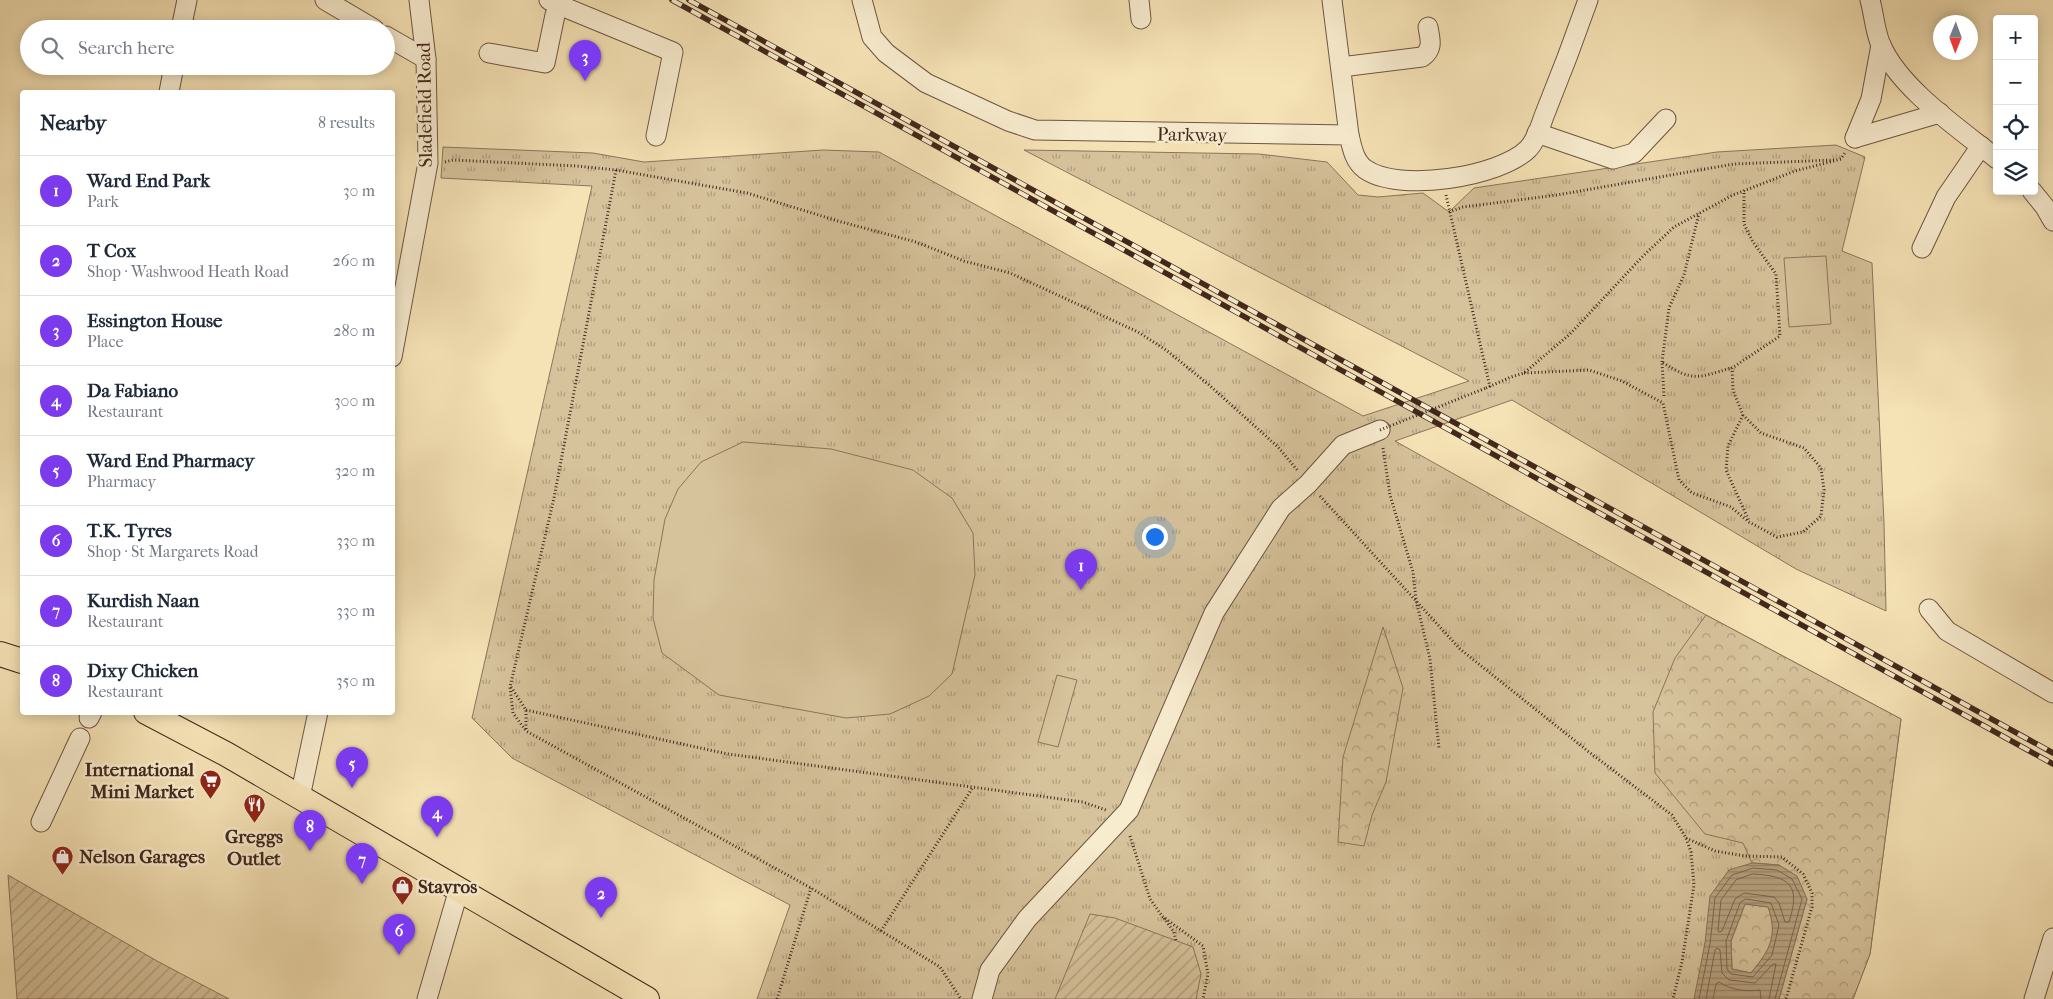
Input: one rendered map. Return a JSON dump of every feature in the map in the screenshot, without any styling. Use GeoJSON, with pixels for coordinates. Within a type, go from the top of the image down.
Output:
{"type":"FeatureCollection","features":[{"type":"Feature","properties":{"kind":"main road"},"geometry":{"type":"LineString","coordinates":[[0,654],[20,660]]}},
{"type":"Feature","properties":{"kind":"main road"},"geometry":{"type":"LineString","coordinates":[[152,715],[226,754],[300,797],[457,897],[645,998]]}},
{"type":"Feature","properties":{"kind":"street"},"geometry":{"type":"LineString","coordinates":[[184,20],[187,0]]}},
{"type":"Feature","properties":{"kind":"street"},"geometry":{"type":"LineString","coordinates":[[324,0],[358,20]]}},
{"type":"Feature","properties":{"kind":"street","name":"Sladefield Road"},"geometry":{"type":"LineString","coordinates":[[395,341],[428,163],[426,59],[419,0]]}},
{"type":"Feature","properties":{"kind":"street","name":"Parkway"},"geometry":{"type":"LineString","coordinates":[[862,0],[872,37],[886,53],[926,83],[999,117],[1035,130],[1349,135]]}},
{"type":"Feature","properties":{"kind":"street"},"geometry":{"type":"LineString","coordinates":[[1139,0],[1141,19]]}},
{"type":"Feature","properties":{"kind":"street"},"geometry":{"type":"LineString","coordinates":[[1332,0],[1349,135],[1355,157],[1365,169],[1382,177],[1444,180],[1480,173],[1510,162],[1529,148],[1537,133],[1588,0]]}},
{"type":"Feature","properties":{"kind":"street"},"geometry":{"type":"LineString","coordinates":[[1870,0],[1881,45],[1901,77],[1993,156]]}},
{"type":"Feature","properties":{"kind":"street"},"geometry":{"type":"LineString","coordinates":[[489,53],[545,63],[555,15],[554,3],[673,52],[656,136]]}},
{"type":"Feature","properties":{"kind":"street"},"geometry":{"type":"LineString","coordinates":[[1341,67],[1422,57],[1427,54],[1431,46],[1428,27]]}},
{"type":"Feature","properties":{"kind":"street"},"geometry":{"type":"LineString","coordinates":[[395,41],[426,59]]}},
{"type":"Feature","properties":{"kind":"street"},"geometry":{"type":"LineString","coordinates":[[1855,138],[1871,99],[1881,45]]}},
{"type":"Feature","properties":{"kind":"street"},"geometry":{"type":"LineString","coordinates":[[169,90],[172,75]]}},
{"type":"Feature","properties":{"kind":"street"},"geometry":{"type":"LineString","coordinates":[[1855,138],[1940,112]]}},
{"type":"Feature","properties":{"kind":"street"},"geometry":{"type":"LineString","coordinates":[[1537,133],[1614,159],[1634,153],[1666,119]]}},
{"type":"Feature","properties":{"kind":"street"},"geometry":{"type":"LineString","coordinates":[[1922,248],[1946,197],[1981,146]]}},
{"type":"Feature","properties":{"kind":"street"},"geometry":{"type":"LineString","coordinates":[[2035,195],[2045,206],[2053,221]]}},
{"type":"Feature","properties":{"kind":"street"},"geometry":{"type":"LineString","coordinates":[[982,999],[990,970],[1027,919],[1129,810],[1214,613],[1281,508],[1308,484],[1343,445],[1380,430]]}},
{"type":"Feature","properties":{"kind":"street"},"geometry":{"type":"LineString","coordinates":[[1929,609],[1947,630],[2053,694]]}},
{"type":"Feature","properties":{"kind":"street"},"geometry":{"type":"LineString","coordinates":[[300,797],[317,715]]}},
{"type":"Feature","properties":{"kind":"street"},"geometry":{"type":"LineString","coordinates":[[41,822],[80,738]]}},
{"type":"Feature","properties":{"kind":"street"},"geometry":{"type":"LineString","coordinates":[[427,999],[457,897]]}},
{"type":"Feature","properties":{"kind":"street"},"geometry":{"type":"LineString","coordinates":[[2034,999],[2053,938]]}},
{"type":"Feature","properties":{"kind":"path"},"geometry":{"type":"LineString","coordinates":[[1439,749],[1430,659],[1416,600],[1412,572],[1390,495],[1380,430],[1524,373],[1570,334],[1643,256],[1674,227],[1744,190],[1796,171],[1840,159],[1855,138]]}},
{"type":"Feature","properties":{"kind":"path"},"geometry":{"type":"LineString","coordinates":[[1488,388],[1449,212],[1463,207],[1556,195],[1734,164],[1840,159]]}},
{"type":"Feature","properties":{"kind":"path"},"geometry":{"type":"LineString","coordinates":[[428,163],[453,160],[577,166],[616,170],[747,192],[838,221],[916,242],[964,260],[1010,274],[1138,332],[1166,350],[1208,384],[1278,447],[1308,484],[1460,649],[1589,752],[1672,815],[1686,838],[1691,852],[1694,885],[1682,962],[1673,999]]}},
{"type":"Feature","properties":{"kind":"path"},"geometry":{"type":"LineString","coordinates":[[616,170],[554,498],[510,687],[513,713],[526,731],[811,888],[940,967],[961,999]]}},
{"type":"Feature","properties":{"kind":"path"},"geometry":{"type":"LineString","coordinates":[[1662,362],[1682,375],[1700,377],[1732,368],[1780,336],[1776,274],[1753,242],[1744,224],[1744,190]]}},
{"type":"Feature","properties":{"kind":"path"},"geometry":{"type":"LineString","coordinates":[[1664,396],[1662,362],[1669,308],[1684,275],[1699,214]]}},
{"type":"Feature","properties":{"kind":"path"},"geometry":{"type":"LineString","coordinates":[[1524,373],[1589,370],[1622,381],[1663,403],[1679,480],[1692,493],[1731,507],[1749,522],[1778,536],[1803,532],[1820,516],[1824,490],[1821,468],[1804,448],[1761,433],[1743,415],[1733,390],[1732,368]]}},
{"type":"Feature","properties":{"kind":"path"},"geometry":{"type":"LineString","coordinates":[[1743,415],[1728,446],[1726,470],[1749,522]]}},
{"type":"Feature","properties":{"kind":"path"},"geometry":{"type":"LineString","coordinates":[[510,687],[526,710],[526,731]]}},
{"type":"Feature","properties":{"kind":"path"},"geometry":{"type":"LineString","coordinates":[[526,710],[728,754],[1083,802],[1123,816],[1150,899],[1174,932],[1176,941]]}},
{"type":"Feature","properties":{"kind":"path"},"geometry":{"type":"LineString","coordinates":[[882,931],[973,787]]}},
{"type":"Feature","properties":{"kind":"path"},"geometry":{"type":"LineString","coordinates":[[1686,838],[1715,851],[1744,856],[1782,857],[1803,874],[1812,893],[1812,907],[1786,999]]}},
{"type":"Feature","properties":{"kind":"path"},"geometry":{"type":"LineString","coordinates":[[777,999],[811,888]]}},
{"type":"Feature","properties":{"kind":"path"},"geometry":{"type":"LineString","coordinates":[[1162,916],[1203,946],[1208,974],[1203,999]]}},
{"type":"Feature","properties":{"kind":"green space"},"geometry":{"type":"Polygon","coordinates":[[[1836,145],[1865,157],[1842,251],[1872,263],[1884,523],[1886,611],[1796,569],[1512,400],[1395,441],[1706,615],[1901,719],[1870,954],[1853,999],[757,999],[790,905],[512,758],[472,718],[592,186],[441,178],[443,147],[593,153],[644,162],[823,150],[879,152],[1363,416],[1469,381],[1024,150],[1259,154],[1327,162],[1358,195],[1378,197],[1423,193],[1449,212],[1474,188],[1717,152],[1836,145]]]}},
{"type":"Feature","properties":{"kind":"green space"},"geometry":{"type":"Polygon","coordinates":[[[1826,256],[1831,324],[1789,327],[1784,258],[1826,256]]]}},
{"type":"Feature","properties":{"kind":"green space"},"geometry":{"type":"Polygon","coordinates":[[[743,442],[831,449],[913,470],[952,498],[973,533],[975,575],[952,674],[929,696],[890,714],[846,718],[719,695],[662,653],[653,618],[654,580],[665,519],[678,489],[701,462],[743,442]]]}},
{"type":"Feature","properties":{"kind":"green space"},"geometry":{"type":"Polygon","coordinates":[[[1706,615],[1901,719],[1870,954],[1853,999],[1779,999],[1807,899],[1779,865],[1752,863],[1743,843],[1705,834],[1655,773],[1653,712],[1675,658],[1706,615]]]}},
{"type":"Feature","properties":{"kind":"green space"},"geometry":{"type":"Polygon","coordinates":[[[1383,627],[1403,688],[1386,782],[1372,815],[1364,846],[1338,842],[1343,757],[1383,627]]]}},
{"type":"Feature","properties":{"kind":"green space"},"geometry":{"type":"Polygon","coordinates":[[[1057,675],[1077,680],[1058,747],[1038,742],[1057,675]]]}},
{"type":"Feature","properties":{"kind":"green space"},"geometry":{"type":"Polygon","coordinates":[[[8,875],[157,961],[229,999],[17,999],[8,875]]]}},
{"type":"Feature","properties":{"kind":"green space"},"geometry":{"type":"Polygon","coordinates":[[[1745,904],[1769,907],[1773,927],[1773,935],[1768,949],[1751,973],[1732,969],[1731,941],[1745,904]]]}},
{"type":"Feature","properties":{"kind":"green space"},"geometry":{"type":"Polygon","coordinates":[[[1090,914],[1115,918],[1193,947],[1201,974],[1196,999],[1055,999],[1090,914]]]}},
{"type":"Feature","properties":{"kind":"water"},"geometry":{"type":"Polygon","coordinates":[[[1752,863],[1779,865],[1797,876],[1807,899],[1779,999],[1694,999],[1705,943],[1710,896],[1729,870],[1752,863]],[[1745,904],[1731,941],[1732,969],[1751,973],[1763,957],[1772,935],[1771,917],[1768,907],[1745,904]]]}},
{"type":"Feature","properties":{"kind":"railway"},"geometry":{"type":"LineString","coordinates":[[672,0],[2053,764]]}},
{"type":"Feature","properties":{"kind":"railway"},"geometry":{"type":"LineString","coordinates":[[689,0],[2053,753]]}},
{"type":"Feature","properties":{"kind":"place","name":"Essington House"},"geometry":{"type":"Point","coordinates":[585,81]}},
{"type":"Feature","properties":{"kind":"place","name":"Ward End Park"},"geometry":{"type":"Point","coordinates":[1081,590]}},
{"type":"Feature","properties":{"kind":"place","name":"Ward End Pharmacy"},"geometry":{"type":"Point","coordinates":[352,788]}},
{"type":"Feature","properties":{"kind":"place","name":"International Mini Market"},"geometry":{"type":"Point","coordinates":[210,799]}},
{"type":"Feature","properties":{"kind":"place","name":"Greggs Outlet"},"geometry":{"type":"Point","coordinates":[254,824]}},
{"type":"Feature","properties":{"kind":"place","name":"Da Fabiano"},"geometry":{"type":"Point","coordinates":[437,837]}},
{"type":"Feature","properties":{"kind":"place","name":"Dixy Chicken"},"geometry":{"type":"Point","coordinates":[310,851]}},
{"type":"Feature","properties":{"kind":"place","name":"Nelson Garages"},"geometry":{"type":"Point","coordinates":[63,875]}},
{"type":"Feature","properties":{"kind":"place","name":"Kurdish Naan"},"geometry":{"type":"Point","coordinates":[362,884]}},
{"type":"Feature","properties":{"kind":"place","name":"Stavros"},"geometry":{"type":"Point","coordinates":[402,905]}},
{"type":"Feature","properties":{"kind":"place","name":"T Cox"},"geometry":{"type":"Point","coordinates":[601,918]}},
{"type":"Feature","properties":{"kind":"place","name":"T.K. Tyres"},"geometry":{"type":"Point","coordinates":[399,955]}}]}
